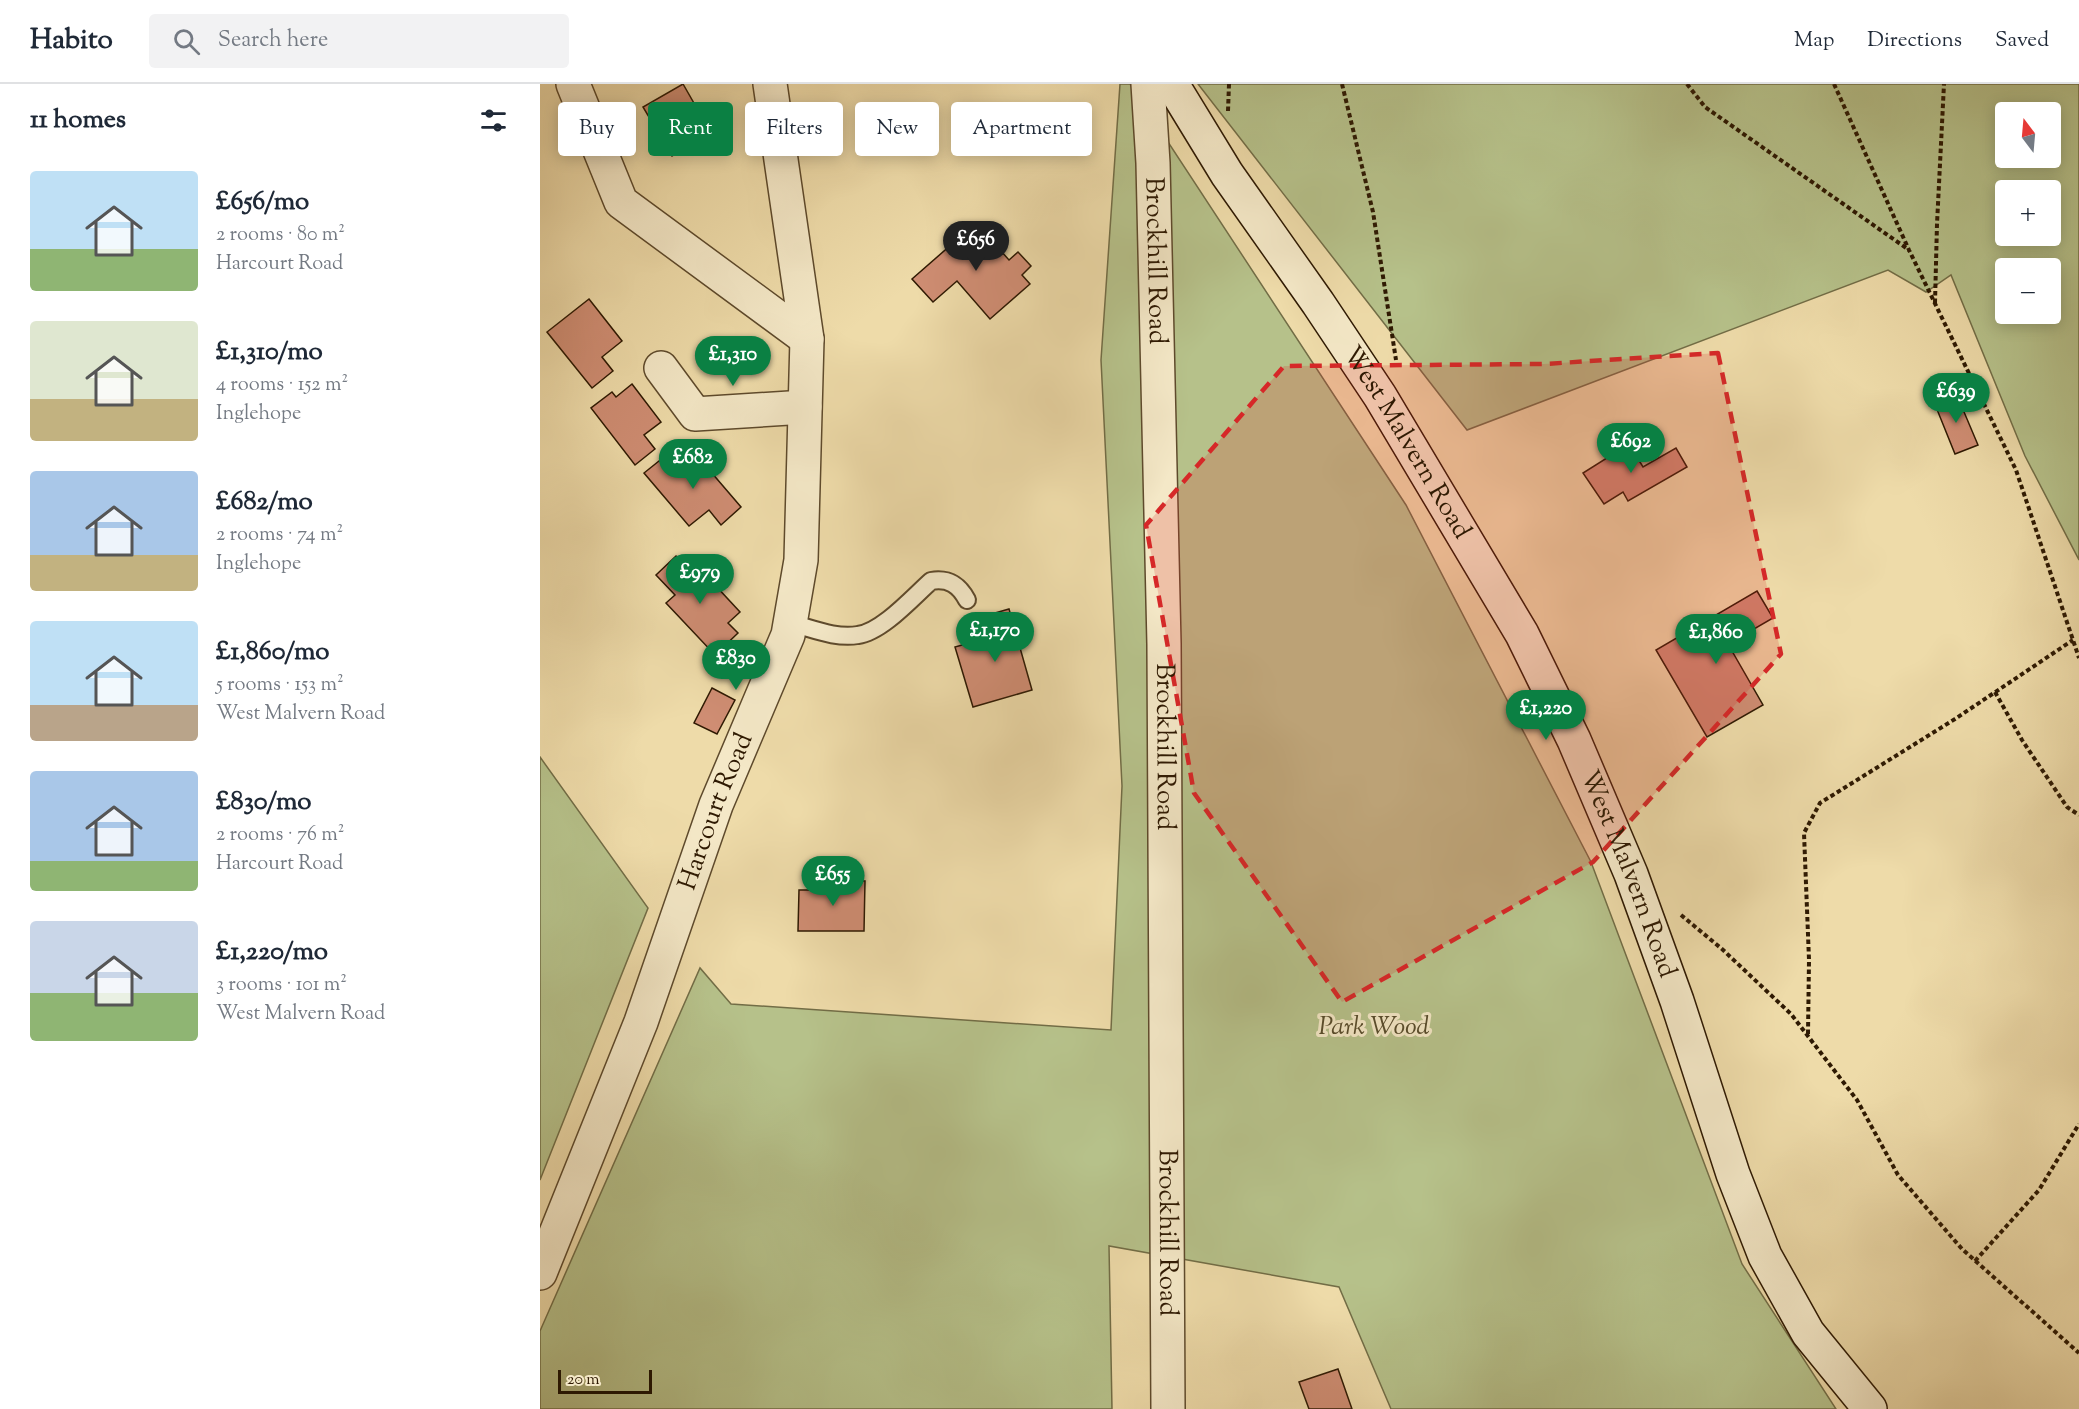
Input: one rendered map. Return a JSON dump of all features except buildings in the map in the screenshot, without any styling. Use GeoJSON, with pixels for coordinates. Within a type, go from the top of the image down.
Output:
{"type":"FeatureCollection","features":[{"type":"Feature","properties":{"kind":"street"},"geometry":{"type":"LineString","coordinates":[[573,84],[621,202],[807,339]]}},
{"type":"Feature","properties":{"kind":"street","name":"Harcourt Road"},"geometry":{"type":"LineString","coordinates":[[540,1273],[641,1022],[716,805],[788,635],[801,560],[807,339],[770,84]]}},
{"type":"Feature","properties":{"kind":"street","name":"Brockhill Road"},"geometry":{"type":"LineString","coordinates":[[1148,84],[1153,163],[1164,644],[1168,1409]]}},
{"type":"Feature","properties":{"kind":"street","name":"West Malvern Road"},"geometry":{"type":"LineString","coordinates":[[1172,84],[1227,174],[1380,396],[1522,634],[1574,740],[1631,874],[1677,1001],[1733,1174],[1764,1256],[1808,1333],[1870,1409]]}},
{"type":"Feature","properties":{"kind":"street"},"geometry":{"type":"LineString","coordinates":[[661,368],[695,414],[805,407]]}},
{"type":"Feature","properties":{"kind":"lane"},"geometry":{"type":"LineString","coordinates":[[790,623],[835,635],[859,636],[882,624],[931,580],[954,582],[967,600]]}},
{"type":"Feature","properties":{"kind":"path"},"geometry":{"type":"LineString","coordinates":[[1342,84],[1373,212],[1397,363]]}},
{"type":"Feature","properties":{"kind":"path"},"geometry":{"type":"LineString","coordinates":[[1687,84],[1705,107],[1909,250]]}},
{"type":"Feature","properties":{"kind":"path"},"geometry":{"type":"LineString","coordinates":[[1834,84],[1909,250],[2016,470],[2079,658]]}},
{"type":"Feature","properties":{"kind":"path"},"geometry":{"type":"LineString","coordinates":[[1935,304],[1944,84]]}},
{"type":"Feature","properties":{"kind":"path"},"geometry":{"type":"LineString","coordinates":[[1808,1036],[1809,960],[1804,833],[1820,803],[2073,640]]}},
{"type":"Feature","properties":{"kind":"path"},"geometry":{"type":"LineString","coordinates":[[1995,692],[2028,750],[2067,807],[2079,815]]}},
{"type":"Feature","properties":{"kind":"path"},"geometry":{"type":"LineString","coordinates":[[1677,912],[1722,949],[1791,1014],[1857,1100],[1898,1175],[1962,1249],[2079,1353]]}},
{"type":"Feature","properties":{"kind":"path"},"geometry":{"type":"LineString","coordinates":[[1975,1261],[2039,1190],[2079,1124]]}},
{"type":"Feature","properties":{"kind":"highlighted area"},"geometry":{"type":"Polygon","coordinates":[[[1718,353],[1781,654],[1593,862],[1342,1002],[1194,793],[1146,525],[1284,366],[1544,364],[1718,353]]]}},
{"type":"Feature","properties":{"kind":"green space","name":"Park Wood"},"geometry":{"type":"Polygon","coordinates":[[[1120,84],[1130,84],[1406,505],[1591,862],[1742,1264],[1836,1409],[1391,1409],[1339,1287],[1109,1246],[1112,1409],[540,1409],[540,1331],[700,968],[731,1004],[1111,1030],[1122,786],[1101,360],[1120,84]]]}},
{"type":"Feature","properties":{"kind":"green space"},"geometry":{"type":"Polygon","coordinates":[[[1198,84],[2079,84],[2079,560],[2025,456],[1951,275],[1926,292],[1888,270],[1467,430],[1198,84]]]}},
{"type":"Feature","properties":{"kind":"green space"},"geometry":{"type":"Polygon","coordinates":[[[540,757],[648,908],[540,1180],[540,757]]]}}]}
